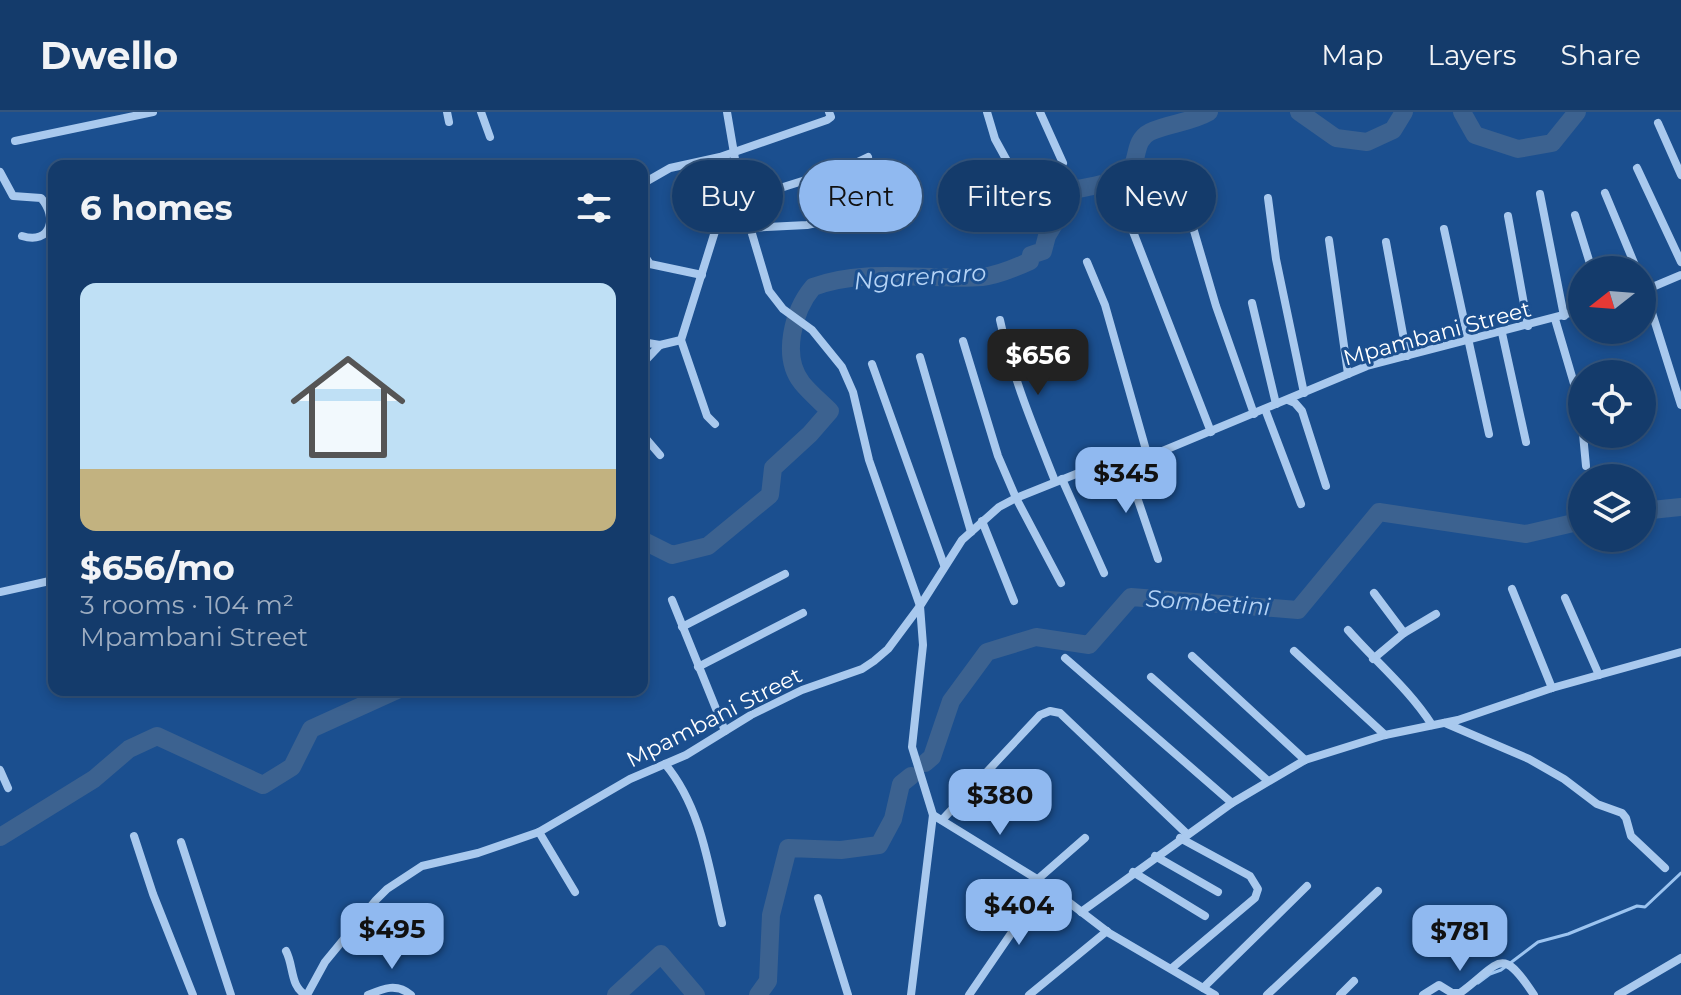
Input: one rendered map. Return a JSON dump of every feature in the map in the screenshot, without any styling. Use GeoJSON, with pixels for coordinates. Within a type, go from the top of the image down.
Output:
{"type":"FeatureCollection","features":[{"type":"Feature","properties":{"kind":"street"},"geometry":{"type":"LineString","coordinates":[[15,141],[153,112]]}},
{"type":"Feature","properties":{"kind":"street"},"geometry":{"type":"LineString","coordinates":[[481,112],[490,137]]}},
{"type":"Feature","properties":{"kind":"street"},"geometry":{"type":"LineString","coordinates":[[727,112],[734,160]]}},
{"type":"Feature","properties":{"kind":"street"},"geometry":{"type":"LineString","coordinates":[[648,181],[670,168],[733,152],[829,120],[829,112]]}},
{"type":"Feature","properties":{"kind":"street"},"geometry":{"type":"LineString","coordinates":[[987,112],[995,139],[1007,160]]}},
{"type":"Feature","properties":{"kind":"street"},"geometry":{"type":"LineString","coordinates":[[1040,112],[1062,160]]}},
{"type":"Feature","properties":{"kind":"street"},"geometry":{"type":"LineString","coordinates":[[1658,123],[1681,175]]}},
{"type":"Feature","properties":{"kind":"street"},"geometry":{"type":"LineString","coordinates":[[783,187],[847,167],[868,157]]}},
{"type":"Feature","properties":{"kind":"street"},"geometry":{"type":"LineString","coordinates":[[1637,168],[1681,262]]}},
{"type":"Feature","properties":{"kind":"street"},"geometry":{"type":"LineString","coordinates":[[0,172],[13,196],[41,198],[48,209]]}},
{"type":"Feature","properties":{"kind":"street"},"geometry":{"type":"LineString","coordinates":[[1605,193],[1631,256]]}},
{"type":"Feature","properties":{"kind":"street"},"geometry":{"type":"LineString","coordinates":[[1540,194],[1569,360]]}},
{"type":"Feature","properties":{"kind":"street"},"geometry":{"type":"LineString","coordinates":[[1268,198],[1276,259],[1304,393]]}},
{"type":"Feature","properties":{"kind":"street"},"geometry":{"type":"LineString","coordinates":[[1575,215],[1588,256]]}},
{"type":"Feature","properties":{"kind":"street"},"geometry":{"type":"LineString","coordinates":[[1508,216],[1528,326]]}},
{"type":"Feature","properties":{"kind":"street"},"geometry":{"type":"LineString","coordinates":[[1444,229],[1489,434]]}},
{"type":"Feature","properties":{"kind":"street"},"geometry":{"type":"LineString","coordinates":[[22,236],[31,239],[44,235],[48,230]]}},
{"type":"Feature","properties":{"kind":"street"},"geometry":{"type":"LineString","coordinates":[[715,232],[681,340],[707,416],[715,424]]}},
{"type":"Feature","properties":{"kind":"street"},"geometry":{"type":"LineString","coordinates":[[749,232],[769,291],[783,309],[812,330],[842,367],[853,392],[869,460],[920,606],[923,645],[912,747],[937,817],[911,995]]}},
{"type":"Feature","properties":{"kind":"street"},"geometry":{"type":"LineString","coordinates":[[1133,232],[1211,432]]}},
{"type":"Feature","properties":{"kind":"street"},"geometry":{"type":"LineString","coordinates":[[1194,232],[1216,306],[1254,414]]}},
{"type":"Feature","properties":{"kind":"street"},"geometry":{"type":"LineString","coordinates":[[1329,240],[1348,374]]}},
{"type":"Feature","properties":{"kind":"street"},"geometry":{"type":"LineString","coordinates":[[1386,242],[1407,356]]}},
{"type":"Feature","properties":{"kind":"street"},"geometry":{"type":"LineString","coordinates":[[648,261],[650,264],[702,275]]}},
{"type":"Feature","properties":{"kind":"street"},"geometry":{"type":"LineString","coordinates":[[1087,262],[1105,305],[1148,457]]}},
{"type":"Feature","properties":{"kind":"street"},"geometry":{"type":"LineString","coordinates":[[1656,283],[1681,275]]}},
{"type":"Feature","properties":{"kind":"street"},"geometry":{"type":"LineString","coordinates":[[1252,303],[1276,404]]}},
{"type":"Feature","properties":{"kind":"street","name":"Mpambani Street"},"geometry":{"type":"LineString","coordinates":[[307,995],[325,962],[376,900],[422,866],[478,853],[539,832],[630,779],[686,755],[802,690],[862,669],[874,661],[888,649],[920,606],[944,565],[971,532],[1016,498],[1058,480],[1148,457],[1367,366],[1568,314]]}},
{"type":"Feature","properties":{"kind":"street"},"geometry":{"type":"LineString","coordinates":[[1000,320],[1021,397],[1104,573]]}},
{"type":"Feature","properties":{"kind":"street"},"geometry":{"type":"LineString","coordinates":[[1656,327],[1681,405]]}},
{"type":"Feature","properties":{"kind":"street"},"geometry":{"type":"LineString","coordinates":[[1502,333],[1526,442]]}},
{"type":"Feature","properties":{"kind":"street"},"geometry":{"type":"LineString","coordinates":[[648,343],[660,345],[681,340]]}},
{"type":"Feature","properties":{"kind":"street"},"geometry":{"type":"LineString","coordinates":[[963,341],[982,408],[1016,498],[1061,583]]}},
{"type":"Feature","properties":{"kind":"street"},"geometry":{"type":"LineString","coordinates":[[648,358],[660,345]]}},
{"type":"Feature","properties":{"kind":"street"},"geometry":{"type":"LineString","coordinates":[[920,357],[971,532]]}},
{"type":"Feature","properties":{"kind":"street"},"geometry":{"type":"LineString","coordinates":[[872,364],[944,565]]}},
{"type":"Feature","properties":{"kind":"street"},"geometry":{"type":"LineString","coordinates":[[1287,400],[1302,411],[1326,486]]}},
{"type":"Feature","properties":{"kind":"street"},"geometry":{"type":"LineString","coordinates":[[1265,409],[1301,504]]}},
{"type":"Feature","properties":{"kind":"street"},"geometry":{"type":"LineString","coordinates":[[648,441],[660,455]]}},
{"type":"Feature","properties":{"kind":"street"},"geometry":{"type":"LineString","coordinates":[[1125,462],[1158,559]]}},
{"type":"Feature","properties":{"kind":"street"},"geometry":{"type":"LineString","coordinates":[[982,521],[1014,601]]}},
{"type":"Feature","properties":{"kind":"street"},"geometry":{"type":"LineString","coordinates":[[682,627],[785,574]]}},
{"type":"Feature","properties":{"kind":"street"},"geometry":{"type":"LineString","coordinates":[[0,592],[48,581]]}},
{"type":"Feature","properties":{"kind":"street"},"geometry":{"type":"LineString","coordinates":[[1512,589],[1552,688]]}},
{"type":"Feature","properties":{"kind":"street"},"geometry":{"type":"LineString","coordinates":[[1374,593],[1404,633]]}},
{"type":"Feature","properties":{"kind":"street"},"geometry":{"type":"LineString","coordinates":[[1565,598],[1599,675]]}},
{"type":"Feature","properties":{"kind":"street"},"geometry":{"type":"LineString","coordinates":[[672,600],[725,731]]}},
{"type":"Feature","properties":{"kind":"street"},"geometry":{"type":"LineString","coordinates":[[698,667],[803,613]]}},
{"type":"Feature","properties":{"kind":"street"},"geometry":{"type":"LineString","coordinates":[[1373,659],[1404,633],[1436,614]]}},
{"type":"Feature","properties":{"kind":"street"},"geometry":{"type":"LineString","coordinates":[[1348,630],[1407,691],[1432,725]]}},
{"type":"Feature","properties":{"kind":"street"},"geometry":{"type":"LineString","coordinates":[[1294,651],[1385,735]]}},
{"type":"Feature","properties":{"kind":"street"},"geometry":{"type":"LineString","coordinates":[[1081,912],[1183,836],[1267,780],[1305,760],[1385,735],[1444,723],[1552,688],[1681,652]]}},
{"type":"Feature","properties":{"kind":"street"},"geometry":{"type":"LineString","coordinates":[[1192,656],[1305,760]]}},
{"type":"Feature","properties":{"kind":"street"},"geometry":{"type":"LineString","coordinates":[[1065,658],[1232,803]]}},
{"type":"Feature","properties":{"kind":"street"},"geometry":{"type":"LineString","coordinates":[[1151,677],[1267,780]]}},
{"type":"Feature","properties":{"kind":"street"},"geometry":{"type":"LineString","coordinates":[[937,817],[1040,715],[1050,711],[1060,713],[1183,836],[1250,876],[1258,889],[1255,898],[1172,968]]}},
{"type":"Feature","properties":{"kind":"street"},"geometry":{"type":"LineString","coordinates":[[1444,723],[1529,759],[1564,779],[1597,804],[1622,813],[1633,839],[1665,868]]}},
{"type":"Feature","properties":{"kind":"street"},"geometry":{"type":"LineString","coordinates":[[665,764],[684,790],[695,818],[722,923]]}},
{"type":"Feature","properties":{"kind":"street"},"geometry":{"type":"LineString","coordinates":[[0,770],[8,788]]}},
{"type":"Feature","properties":{"kind":"street"},"geometry":{"type":"LineString","coordinates":[[937,817],[1041,882],[1107,931],[1215,995]]}},
{"type":"Feature","properties":{"kind":"street"},"geometry":{"type":"LineString","coordinates":[[539,832],[575,892]]}},
{"type":"Feature","properties":{"kind":"street"},"geometry":{"type":"LineString","coordinates":[[134,836],[193,995]]}},
{"type":"Feature","properties":{"kind":"street"},"geometry":{"type":"LineString","coordinates":[[969,995],[1041,882],[1085,838]]}},
{"type":"Feature","properties":{"kind":"street"},"geometry":{"type":"LineString","coordinates":[[181,842],[231,995]]}},
{"type":"Feature","properties":{"kind":"street"},"geometry":{"type":"LineString","coordinates":[[1155,856],[1218,892]]}},
{"type":"Feature","properties":{"kind":"street"},"geometry":{"type":"LineString","coordinates":[[1133,872],[1205,916]]}},
{"type":"Feature","properties":{"kind":"street"},"geometry":{"type":"LineString","coordinates":[[1203,988],[1307,886]]}},
{"type":"Feature","properties":{"kind":"street"},"geometry":{"type":"LineString","coordinates":[[1267,995],[1378,891]]}},
{"type":"Feature","properties":{"kind":"street"},"geometry":{"type":"LineString","coordinates":[[818,898],[848,995]]}},
{"type":"Feature","properties":{"kind":"street"},"geometry":{"type":"LineString","coordinates":[[1029,995],[1107,931]]}},
{"type":"Feature","properties":{"kind":"street"},"geometry":{"type":"LineString","coordinates":[[286,951],[294,982],[299,992],[307,995]]}},
{"type":"Feature","properties":{"kind":"street"},"geometry":{"type":"LineString","coordinates":[[1618,995],[1681,958]]}},
{"type":"Feature","properties":{"kind":"street"},"geometry":{"type":"LineString","coordinates":[[1423,995],[1439,985],[1454,994],[1460,993],[1495,965],[1509,965],[1534,995]]}},
{"type":"Feature","properties":{"kind":"street"},"geometry":{"type":"LineString","coordinates":[[1340,995],[1354,981]]}},
{"type":"Feature","properties":{"kind":"street"},"geometry":{"type":"LineString","coordinates":[[368,995],[388,987],[403,989],[411,995]]}},
{"type":"Feature","properties":{"kind":"waterway","name":"Ngarenaro"},"geometry":{"type":"LineString","coordinates":[[648,543],[672,555],[708,546],[770,495],[773,468],[830,411],[802,383],[792,360],[795,321],[813,287],[833,281],[875,276],[982,277],[1024,264],[1030,261],[1031,255],[1043,251],[1047,236],[1074,190],[1122,177],[1134,164],[1144,136],[1209,112]]}},
{"type":"Feature","properties":{"kind":"waterway","name":"Ngarenaro"},"geometry":{"type":"LineString","coordinates":[[1299,112],[1336,138],[1367,142],[1393,130],[1404,112]]}},
{"type":"Feature","properties":{"kind":"waterway","name":"Ngarenaro"},"geometry":{"type":"LineString","coordinates":[[1462,112],[1475,135],[1518,149],[1552,143],[1577,112]]}},
{"type":"Feature","properties":{"kind":"waterway","name":"Sombetini"},"geometry":{"type":"LineString","coordinates":[[1656,510],[1681,507]]}},
{"type":"Feature","properties":{"kind":"waterway","name":"Sombetini"},"geometry":{"type":"LineString","coordinates":[[925,763],[932,757],[951,701],[987,652],[1036,637],[1089,645],[1131,597],[1298,610],[1379,512],[1526,534],[1568,524]]}},
{"type":"Feature","properties":{"kind":"waterway","name":"Ngarenaro"},"geometry":{"type":"LineString","coordinates":[[0,837],[94,779],[129,749],[157,736],[263,785],[292,767],[311,729],[384,696]]}},
{"type":"Feature","properties":{"kind":"waterway","name":"Sombetini"},"geometry":{"type":"LineString","coordinates":[[758,995],[768,981],[771,915],[788,848],[841,850],[879,845],[893,819],[901,784],[911,776]]}},
{"type":"Feature","properties":{"kind":"waterway"},"geometry":{"type":"LineString","coordinates":[[1478,983],[1538,942],[1568,934],[1637,906],[1645,907],[1681,873]]}},
{"type":"Feature","properties":{"kind":"waterway","name":"Sombetini"},"geometry":{"type":"LineString","coordinates":[[616,995],[661,954],[696,995]]}}]}
